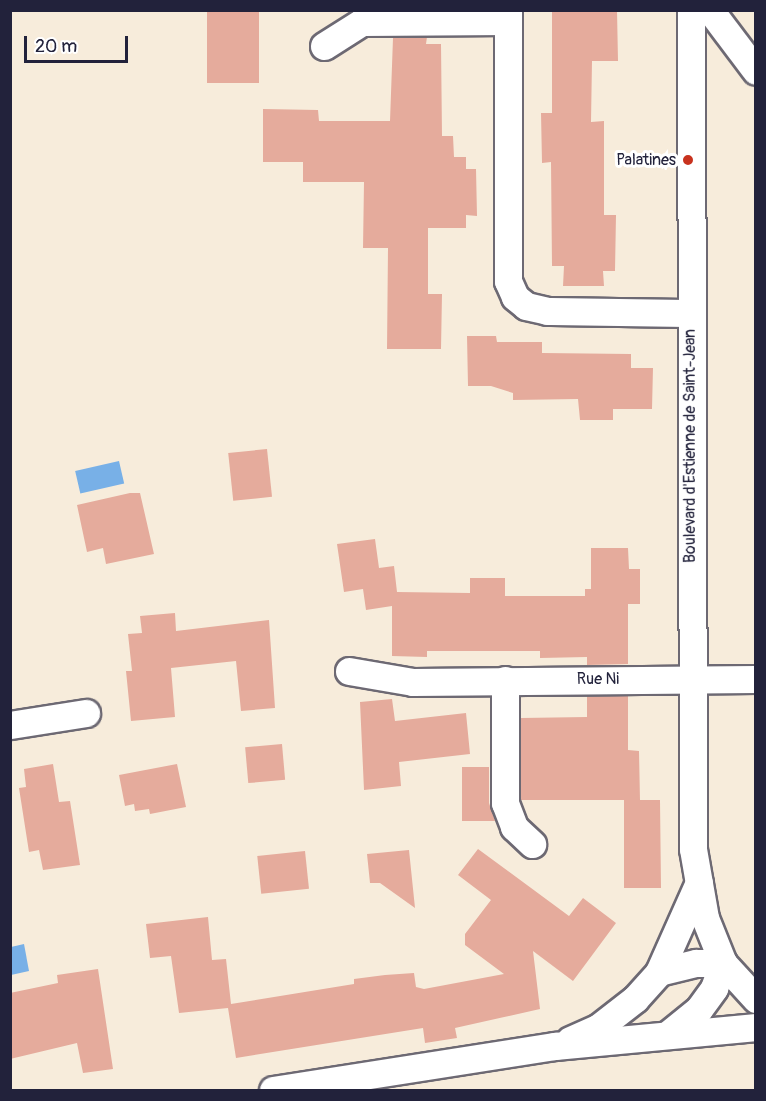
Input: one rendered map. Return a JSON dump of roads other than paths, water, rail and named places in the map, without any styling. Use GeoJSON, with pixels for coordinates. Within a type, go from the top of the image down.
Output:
{"type":"FeatureCollection","features":[{"type":"Feature","properties":{"kind":"street","name":"Boulevard d'Estienne de Saint-Jean"},"geometry":{"type":"LineString","coordinates":[[691,10],[690,679],[693,849],[705,918],[723,963]]}},
{"type":"Feature","properties":{"kind":"street"},"geometry":{"type":"LineString","coordinates":[[710,10],[756,71]]}},
{"type":"Feature","properties":{"kind":"street"},"geometry":{"type":"LineString","coordinates":[[324,46],[362,22],[508,16],[508,281],[515,297],[526,306],[547,311],[690,313]]}},
{"type":"Feature","properties":{"kind":"street","name":"Rue Ni"},"geometry":{"type":"LineString","coordinates":[[349,671],[413,682],[756,679]]}},
{"type":"Feature","properties":{"kind":"street"},"geometry":{"type":"LineString","coordinates":[[505,680],[505,803],[514,827],[532,844]]}},
{"type":"Feature","properties":{"kind":"street"},"geometry":{"type":"LineString","coordinates":[[10,724],[86,712]]}},
{"type":"Feature","properties":{"kind":"street"},"geometry":{"type":"LineString","coordinates":[[555,1046],[599,1027],[635,999],[659,972],[699,882]]}},
{"type":"Feature","properties":{"kind":"street"},"geometry":{"type":"LineString","coordinates":[[659,972],[696,963],[723,963],[756,999]]}},
{"type":"Feature","properties":{"kind":"street"},"geometry":{"type":"LineString","coordinates":[[667,1035],[699,1009],[714,988],[723,963]]}},
{"type":"Feature","properties":{"kind":"street"},"geometry":{"type":"LineString","coordinates":[[273,1090],[402,1080],[555,1046],[756,1027]]}},
{"type":"Feature","properties":{"kind":"water"},"geometry":{"type":"Polygon","coordinates":[[[119,461],[124,483],[80,494],[75,471],[119,461]]]}},
{"type":"Feature","properties":{"kind":"water"},"geometry":{"type":"Polygon","coordinates":[[[24,944],[29,971],[11,975],[11,947],[24,944]]]}},
{"type":"Feature","properties":{"kind":"place","name":"Palatines"},"geometry":{"type":"Point","coordinates":[688,160]}}]}
